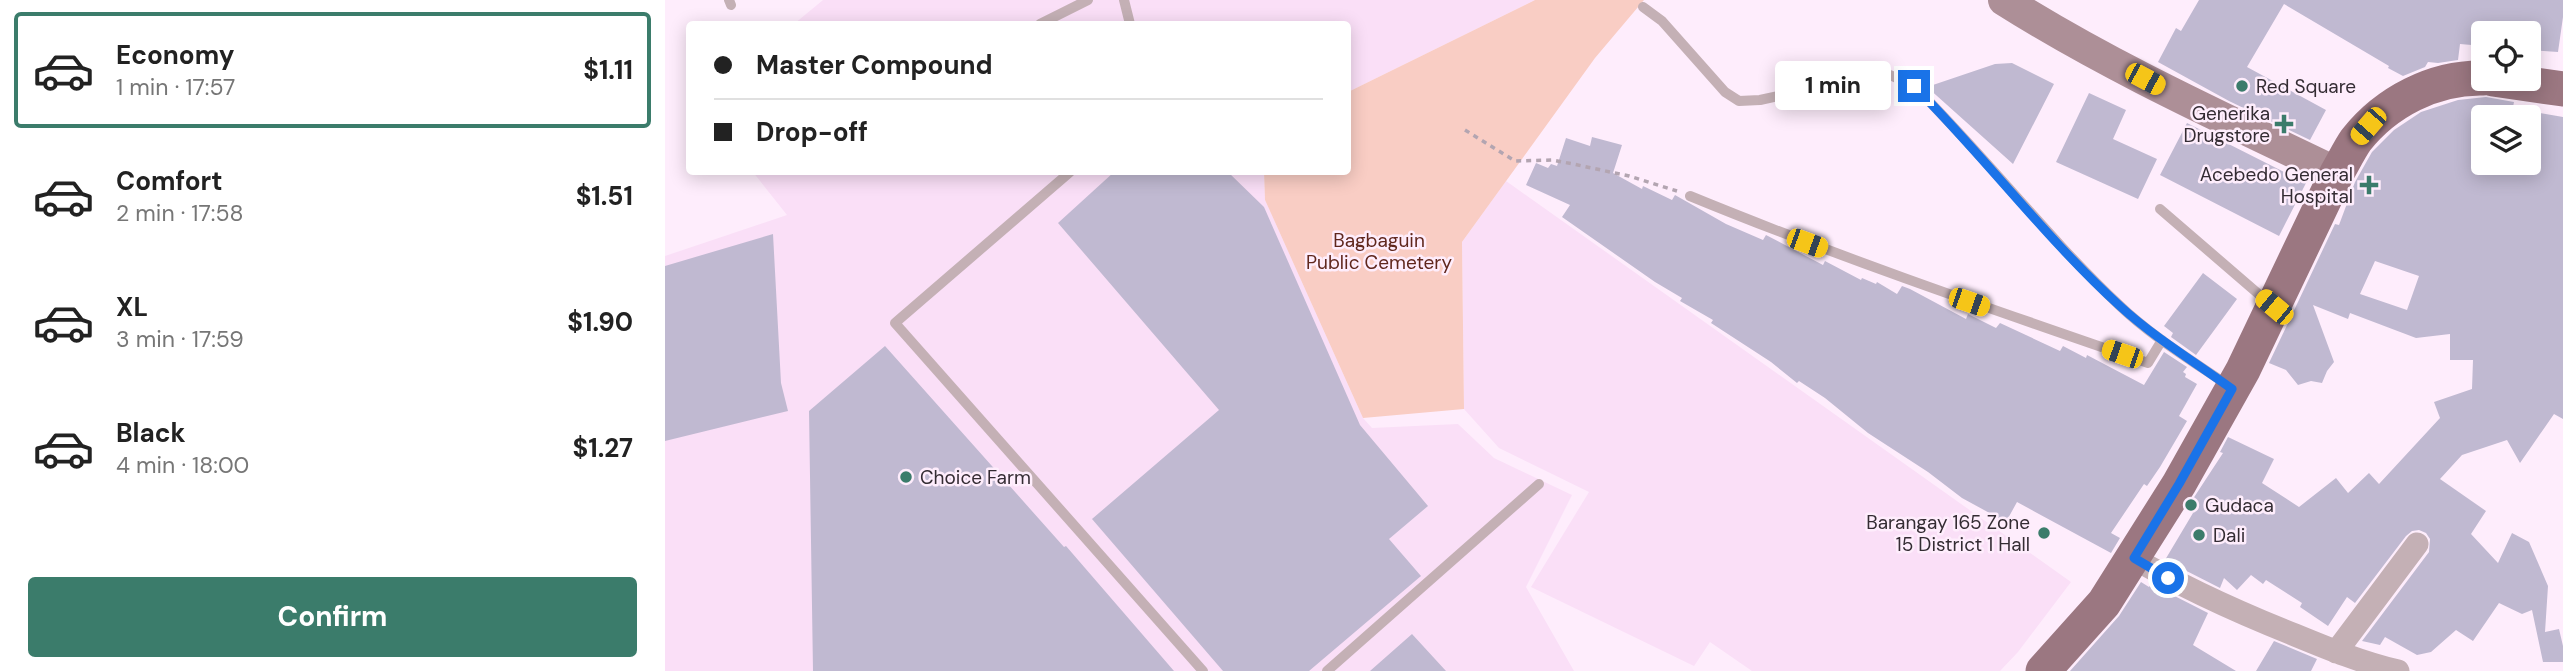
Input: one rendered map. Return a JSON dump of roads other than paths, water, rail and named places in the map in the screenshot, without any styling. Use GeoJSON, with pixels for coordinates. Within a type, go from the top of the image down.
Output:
{"type":"FeatureCollection","features":[{"type":"Feature","properties":{"kind":"main road"},"geometry":{"type":"LineString","coordinates":[[2047,670],[2091,619],[2134,558],[2179,484],[2232,389],[2337,173],[2355,142],[2384,111],[2423,89],[2449,81],[2471,79]]}},
{"type":"Feature","properties":{"kind":"main road"},"geometry":{"type":"LineString","coordinates":[[2541,86],[2563,89]]}},
{"type":"Feature","properties":{"kind":"street"},"geometry":{"type":"LineString","coordinates":[[2004,0],[2046,26],[2163,89],[2337,173]]}},
{"type":"Feature","properties":{"kind":"street"},"geometry":{"type":"LineString","coordinates":[[2336,652],[2417,544]]}},
{"type":"Feature","properties":{"kind":"street"},"geometry":{"type":"LineString","coordinates":[[2134,558],[2168,578],[2270,625],[2336,652],[2393,670]]}},
{"type":"Feature","properties":{"kind":"lane"},"geometry":{"type":"LineString","coordinates":[[1046,21],[1088,0]]}},
{"type":"Feature","properties":{"kind":"lane"},"geometry":{"type":"LineString","coordinates":[[1124,0],[1129,21]]}},
{"type":"Feature","properties":{"kind":"lane"},"geometry":{"type":"LineString","coordinates":[[1643,7],[1662,21],[1725,92],[1738,101],[1760,100],[1877,74],[1889,75],[1914,86],[2061,248],[2119,305],[2162,340],[2232,389]]}},
{"type":"Feature","properties":{"kind":"lane"},"geometry":{"type":"LineString","coordinates":[[1067,175],[895,323],[1203,671]]}},
{"type":"Feature","properties":{"kind":"lane"},"geometry":{"type":"LineString","coordinates":[[1690,196],[1894,276],[2148,363],[2162,340]]}},
{"type":"Feature","properties":{"kind":"lane"},"geometry":{"type":"LineString","coordinates":[[2160,209],[2274,307]]}},
{"type":"Feature","properties":{"kind":"lane"},"geometry":{"type":"LineString","coordinates":[[1327,671],[1539,484]]}},
{"type":"Feature","properties":{"kind":"place","name":"Red Square"},"geometry":{"type":"Point","coordinates":[2242,86]}},
{"type":"Feature","properties":{"kind":"place","name":"Generika Drugstore"},"geometry":{"type":"Point","coordinates":[2284,124]}},
{"type":"Feature","properties":{"kind":"place","name":"Acebedo General Hospital"},"geometry":{"type":"Point","coordinates":[2369,185]}},
{"type":"Feature","properties":{"kind":"place","name":"Choice Farm"},"geometry":{"type":"Point","coordinates":[906,477]}},
{"type":"Feature","properties":{"kind":"place","name":"Gudaca"},"geometry":{"type":"Point","coordinates":[2191,505]}},
{"type":"Feature","properties":{"kind":"place","name":"Barangay 165 Zone 15 District 1 Hall"},"geometry":{"type":"Point","coordinates":[2044,533]}},
{"type":"Feature","properties":{"kind":"place","name":"Dali"},"geometry":{"type":"Point","coordinates":[2199,535]}},
{"type":"Feature","properties":{"kind":"park label","name":"Bagbaguin Public Cemetery"},"geometry":{"type":"Point","coordinates":[1379,251]}}]}
